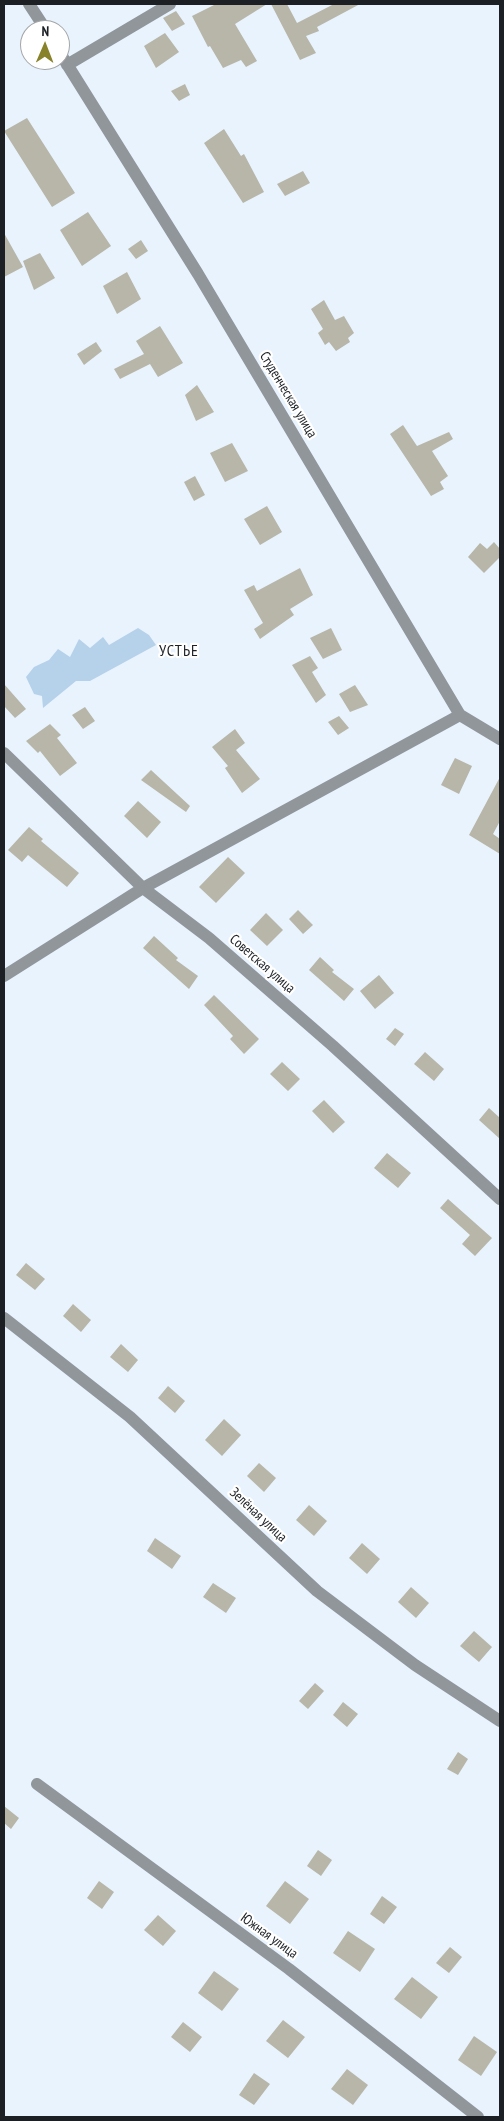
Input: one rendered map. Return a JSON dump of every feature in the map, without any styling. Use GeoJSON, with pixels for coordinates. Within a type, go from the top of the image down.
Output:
{"type":"FeatureCollection","features":[{"type":"Feature","properties":{"kind":"street"},"geometry":{"type":"LineString","coordinates":[[29,4],[39,20]]}},
{"type":"Feature","properties":{"kind":"street"},"geometry":{"type":"LineString","coordinates":[[70,64],[170,4]]}},
{"type":"Feature","properties":{"kind":"street","name":"Студенческая улица"},"geometry":{"type":"LineString","coordinates":[[70,68],[198,274],[460,715],[500,739]]}},
{"type":"Feature","properties":{"kind":"street"},"geometry":{"type":"LineString","coordinates":[[4,976],[143,888],[460,715]]}},
{"type":"Feature","properties":{"kind":"street","name":"Советская улица"},"geometry":{"type":"LineString","coordinates":[[4,753],[143,888],[209,938],[326,1040],[500,1199]]}},
{"type":"Feature","properties":{"kind":"street","name":"Зелёная улица"},"geometry":{"type":"LineString","coordinates":[[4,1318],[130,1417],[318,1591],[415,1665],[500,1720]]}},
{"type":"Feature","properties":{"kind":"street","name":"Южная улица"},"geometry":{"type":"LineString","coordinates":[[37,1784],[289,1969],[478,2117]]}},
{"type":"Feature","properties":{"kind":"shaded area"},"geometry":{"type":"Polygon","coordinates":[[[138,628],[149,635],[156,645],[90,681],[76,681],[43,708],[42,696],[34,694],[26,677],[34,667],[49,660],[58,649],[70,657],[79,639],[90,648],[103,637],[109,645],[138,628]]]}},
{"type":"Feature","properties":{"kind":"building"},"geometry":{"type":"Polygon","coordinates":[[[216,4],[267,4],[235,24],[257,61],[246,67],[241,60],[223,68],[210,46],[208,47],[192,16],[216,4]]]}},
{"type":"Feature","properties":{"kind":"building"},"geometry":{"type":"Polygon","coordinates":[[[271,4],[287,4],[297,23],[334,4],[360,4],[317,27],[319,31],[306,36],[316,53],[300,60],[271,4]]]}},
{"type":"Feature","properties":{"kind":"building"},"geometry":{"type":"Polygon","coordinates":[[[176,11],[185,24],[172,31],[163,18],[176,11]]]}},
{"type":"Feature","properties":{"kind":"building"},"geometry":{"type":"Polygon","coordinates":[[[165,33],[179,52],[156,68],[144,46],[165,33]]]}},
{"type":"Feature","properties":{"kind":"building"},"geometry":{"type":"Polygon","coordinates":[[[185,84],[190,95],[179,101],[171,91],[185,84]]]}},
{"type":"Feature","properties":{"kind":"building"},"geometry":{"type":"Polygon","coordinates":[[[27,118],[75,193],[52,207],[4,131],[27,118]]]}},
{"type":"Feature","properties":{"kind":"building"},"geometry":{"type":"Polygon","coordinates":[[[224,129],[241,156],[244,154],[264,192],[243,203],[204,143],[224,129]]]}},
{"type":"Feature","properties":{"kind":"building"},"geometry":{"type":"Polygon","coordinates":[[[303,171],[310,183],[285,196],[277,184],[303,171]]]}},
{"type":"Feature","properties":{"kind":"building"},"geometry":{"type":"Polygon","coordinates":[[[88,212],[111,246],[82,266],[60,230],[88,212]]]}},
{"type":"Feature","properties":{"kind":"building"},"geometry":{"type":"Polygon","coordinates":[[[4,233],[23,267],[4,277],[4,233]]]}},
{"type":"Feature","properties":{"kind":"building"},"geometry":{"type":"Polygon","coordinates":[[[141,240],[148,251],[136,259],[128,249],[141,240]]]}},
{"type":"Feature","properties":{"kind":"building"},"geometry":{"type":"Polygon","coordinates":[[[40,253],[55,278],[34,290],[23,261],[40,253]]]}},
{"type":"Feature","properties":{"kind":"building"},"geometry":{"type":"Polygon","coordinates":[[[127,272],[141,299],[117,314],[103,286],[127,272]]]}},
{"type":"Feature","properties":{"kind":"building"},"geometry":{"type":"Polygon","coordinates":[[[324,300],[335,320],[344,316],[354,333],[348,338],[350,342],[336,351],[329,342],[325,345],[318,333],[323,329],[311,309],[324,300]]]}},
{"type":"Feature","properties":{"kind":"building"},"geometry":{"type":"Polygon","coordinates":[[[160,326],[183,363],[158,377],[150,364],[120,379],[114,369],[144,354],[136,341],[160,326]]]}},
{"type":"Feature","properties":{"kind":"building"},"geometry":{"type":"Polygon","coordinates":[[[96,342],[102,351],[84,365],[77,354],[96,342]]]}},
{"type":"Feature","properties":{"kind":"building"},"geometry":{"type":"Polygon","coordinates":[[[197,385],[214,412],[196,421],[185,395],[197,385]]]}},
{"type":"Feature","properties":{"kind":"building"},"geometry":{"type":"Polygon","coordinates":[[[403,425],[417,446],[449,432],[453,439],[432,451],[448,476],[440,482],[444,489],[431,496],[390,434],[403,425]]]}},
{"type":"Feature","properties":{"kind":"building"},"geometry":{"type":"Polygon","coordinates":[[[232,443],[248,471],[225,482],[210,453],[232,443]]]}},
{"type":"Feature","properties":{"kind":"building"},"geometry":{"type":"Polygon","coordinates":[[[195,476],[205,495],[194,501],[184,482],[195,476]]]}},
{"type":"Feature","properties":{"kind":"building"},"geometry":{"type":"Polygon","coordinates":[[[267,506],[282,532],[260,545],[244,519],[267,506]]]}},
{"type":"Feature","properties":{"kind":"building"},"geometry":{"type":"Polygon","coordinates":[[[494,542],[500,549],[500,557],[484,573],[468,557],[480,543],[487,549],[494,542]]]}},
{"type":"Feature","properties":{"kind":"building"},"geometry":{"type":"Polygon","coordinates":[[[300,568],[313,595],[290,609],[294,615],[260,639],[254,629],[263,623],[244,590],[254,585],[257,591],[300,568]]]}},
{"type":"Feature","properties":{"kind":"building"},"geometry":{"type":"Polygon","coordinates":[[[331,628],[342,650],[323,659],[310,638],[331,628]]]}},
{"type":"Feature","properties":{"kind":"building"},"geometry":{"type":"Polygon","coordinates":[[[310,656],[318,668],[312,672],[326,695],[316,703],[292,665],[310,656]]]}},
{"type":"Feature","properties":{"kind":"building"},"geometry":{"type":"Polygon","coordinates":[[[4,684],[26,709],[15,718],[4,706],[4,684]]]}},
{"type":"Feature","properties":{"kind":"building"},"geometry":{"type":"Polygon","coordinates":[[[355,685],[368,705],[350,712],[339,694],[355,685]]]}},
{"type":"Feature","properties":{"kind":"building"},"geometry":{"type":"Polygon","coordinates":[[[85,707],[95,721],[83,729],[72,715],[85,707]]]}},
{"type":"Feature","properties":{"kind":"building"},"geometry":{"type":"Polygon","coordinates":[[[339,716],[349,728],[338,735],[328,722],[339,716]]]}},
{"type":"Feature","properties":{"kind":"building"},"geometry":{"type":"Polygon","coordinates":[[[50,724],[61,735],[57,738],[77,763],[60,776],[40,751],[38,753],[26,741],[50,724]]]}},
{"type":"Feature","properties":{"kind":"building"},"geometry":{"type":"Polygon","coordinates":[[[235,729],[245,743],[236,750],[260,779],[242,793],[225,768],[228,766],[212,747],[235,729]]]}},
{"type":"Feature","properties":{"kind":"building"},"geometry":{"type":"Polygon","coordinates":[[[455,758],[472,766],[459,794],[441,785],[455,758]]]}},
{"type":"Feature","properties":{"kind":"building"},"geometry":{"type":"Polygon","coordinates":[[[151,770],[190,806],[186,812],[141,780],[151,770]]]}},
{"type":"Feature","properties":{"kind":"building"},"geometry":{"type":"Polygon","coordinates":[[[500,777],[500,821],[493,834],[500,839],[500,854],[469,835],[500,777]]]}},
{"type":"Feature","properties":{"kind":"building"},"geometry":{"type":"Polygon","coordinates":[[[138,801],[161,822],[147,838],[124,816],[138,801]]]}},
{"type":"Feature","properties":{"kind":"building"},"geometry":{"type":"Polygon","coordinates":[[[29,827],[43,839],[41,841],[79,873],[67,887],[28,855],[22,862],[8,850],[29,827]]]}},
{"type":"Feature","properties":{"kind":"building"},"geometry":{"type":"Polygon","coordinates":[[[228,857],[245,873],[216,903],[199,887],[228,857]]]}},
{"type":"Feature","properties":{"kind":"building"},"geometry":{"type":"Polygon","coordinates":[[[298,910],[313,925],[303,934],[289,919],[298,910]]]}},
{"type":"Feature","properties":{"kind":"building"},"geometry":{"type":"Polygon","coordinates":[[[266,913],[283,930],[267,946],[250,930],[266,913]]]}},
{"type":"Feature","properties":{"kind":"building"},"geometry":{"type":"Polygon","coordinates":[[[154,936],[178,958],[176,960],[198,976],[189,989],[143,948],[154,936]]]}},
{"type":"Feature","properties":{"kind":"building"},"geometry":{"type":"Polygon","coordinates":[[[320,957],[334,970],[332,972],[354,989],[344,1001],[309,970],[320,957]]]}},
{"type":"Feature","properties":{"kind":"building"},"geometry":{"type":"Polygon","coordinates":[[[379,975],[394,993],[375,1009],[360,991],[379,975]]]}},
{"type":"Feature","properties":{"kind":"building"},"geometry":{"type":"Polygon","coordinates":[[[214,995],[259,1039],[244,1054],[230,1039],[233,1036],[204,1005],[214,995]]]}},
{"type":"Feature","properties":{"kind":"building"},"geometry":{"type":"Polygon","coordinates":[[[395,1028],[404,1034],[395,1046],[386,1039],[395,1028]]]}},
{"type":"Feature","properties":{"kind":"building"},"geometry":{"type":"Polygon","coordinates":[[[425,1052],[444,1069],[434,1081],[414,1064],[425,1052]]]}},
{"type":"Feature","properties":{"kind":"building"},"geometry":{"type":"Polygon","coordinates":[[[282,1062],[300,1079],[288,1091],[270,1074],[282,1062]]]}},
{"type":"Feature","properties":{"kind":"building"},"geometry":{"type":"Polygon","coordinates":[[[324,1100],[345,1122],[333,1133],[312,1111],[324,1100]]]}},
{"type":"Feature","properties":{"kind":"building"},"geometry":{"type":"Polygon","coordinates":[[[489,1108],[500,1118],[500,1139],[479,1120],[489,1108]]]}},
{"type":"Feature","properties":{"kind":"building"},"geometry":{"type":"Polygon","coordinates":[[[387,1153],[411,1173],[398,1188],[374,1168],[387,1153]]]}},
{"type":"Feature","properties":{"kind":"building"},"geometry":{"type":"Polygon","coordinates":[[[448,1199],[492,1238],[475,1256],[462,1244],[470,1235],[440,1208],[448,1199]]]}},
{"type":"Feature","properties":{"kind":"building"},"geometry":{"type":"Polygon","coordinates":[[[26,1263],[45,1279],[35,1290],[16,1275],[26,1263]]]}},
{"type":"Feature","properties":{"kind":"building"},"geometry":{"type":"Polygon","coordinates":[[[73,1304],[91,1320],[81,1332],[63,1316],[73,1304]]]}},
{"type":"Feature","properties":{"kind":"building"},"geometry":{"type":"Polygon","coordinates":[[[121,1344],[138,1360],[128,1372],[110,1357],[121,1344]]]}},
{"type":"Feature","properties":{"kind":"building"},"geometry":{"type":"Polygon","coordinates":[[[168,1386],[185,1401],[175,1413],[158,1398],[168,1386]]]}},
{"type":"Feature","properties":{"kind":"building"},"geometry":{"type":"Polygon","coordinates":[[[224,1419],[241,1435],[222,1456],[205,1440],[224,1419]]]}},
{"type":"Feature","properties":{"kind":"building"},"geometry":{"type":"Polygon","coordinates":[[[259,1463],[276,1478],[264,1492],[247,1476],[259,1463]]]}},
{"type":"Feature","properties":{"kind":"building"},"geometry":{"type":"Polygon","coordinates":[[[309,1505],[327,1521],[314,1536],[296,1520],[309,1505]]]}},
{"type":"Feature","properties":{"kind":"building"},"geometry":{"type":"Polygon","coordinates":[[[155,1538],[181,1556],[172,1569],[147,1551],[155,1538]]]}},
{"type":"Feature","properties":{"kind":"building"},"geometry":{"type":"Polygon","coordinates":[[[362,1543],[380,1559],[367,1574],[349,1558],[362,1543]]]}},
{"type":"Feature","properties":{"kind":"building"},"geometry":{"type":"Polygon","coordinates":[[[213,1583],[236,1598],[226,1613],[203,1597],[213,1583]]]}},
{"type":"Feature","properties":{"kind":"building"},"geometry":{"type":"Polygon","coordinates":[[[411,1587],[429,1603],[416,1618],[398,1602],[411,1587]]]}},
{"type":"Feature","properties":{"kind":"building"},"geometry":{"type":"Polygon","coordinates":[[[474,1631],[492,1647],[479,1662],[460,1646],[474,1631]]]}},
{"type":"Feature","properties":{"kind":"building"},"geometry":{"type":"Polygon","coordinates":[[[315,1683],[324,1691],[308,1709],[299,1701],[315,1683]]]}},
{"type":"Feature","properties":{"kind":"building"},"geometry":{"type":"Polygon","coordinates":[[[343,1702],[358,1714],[347,1727],[333,1715],[343,1702]]]}},
{"type":"Feature","properties":{"kind":"building"},"geometry":{"type":"Polygon","coordinates":[[[458,1752],[468,1759],[458,1775],[447,1769],[458,1752]]]}},
{"type":"Feature","properties":{"kind":"building"},"geometry":{"type":"Polygon","coordinates":[[[4,1806],[19,1818],[11,1829],[4,1823],[4,1806]]]}},
{"type":"Feature","properties":{"kind":"building"},"geometry":{"type":"Polygon","coordinates":[[[318,1850],[332,1860],[321,1876],[307,1866],[318,1850]]]}},
{"type":"Feature","properties":{"kind":"building"},"geometry":{"type":"Polygon","coordinates":[[[99,1881],[114,1892],[102,1909],[87,1898],[99,1881]]]}},
{"type":"Feature","properties":{"kind":"building"},"geometry":{"type":"Polygon","coordinates":[[[285,1881],[309,1899],[290,1924],[266,1906],[285,1881]]]}},
{"type":"Feature","properties":{"kind":"building"},"geometry":{"type":"Polygon","coordinates":[[[382,1896],[397,1907],[384,1924],[370,1914],[382,1896]]]}},
{"type":"Feature","properties":{"kind":"building"},"geometry":{"type":"Polygon","coordinates":[[[158,1915],[176,1931],[163,1946],[144,1930],[158,1915]]]}},
{"type":"Feature","properties":{"kind":"building"},"geometry":{"type":"Polygon","coordinates":[[[348,1931],[375,1949],[360,1972],[333,1953],[348,1931]]]}},
{"type":"Feature","properties":{"kind":"building"},"geometry":{"type":"Polygon","coordinates":[[[450,1947],[462,1957],[449,1973],[436,1963],[450,1947]]]}},
{"type":"Feature","properties":{"kind":"building"},"geometry":{"type":"Polygon","coordinates":[[[214,1971],[239,1989],[222,2011],[198,1993],[214,1971]]]}},
{"type":"Feature","properties":{"kind":"building"},"geometry":{"type":"Polygon","coordinates":[[[412,1977],[438,1997],[421,2019],[394,1999],[412,1977]]]}},
{"type":"Feature","properties":{"kind":"building"},"geometry":{"type":"Polygon","coordinates":[[[283,2020],[305,2037],[288,2058],[266,2041],[283,2020]]]}},
{"type":"Feature","properties":{"kind":"building"},"geometry":{"type":"Polygon","coordinates":[[[183,2022],[202,2037],[190,2052],[171,2037],[183,2022]]]}},
{"type":"Feature","properties":{"kind":"building"},"geometry":{"type":"Polygon","coordinates":[[[474,2036],[497,2052],[481,2076],[458,2060],[474,2036]]]}},
{"type":"Feature","properties":{"kind":"building"},"geometry":{"type":"Polygon","coordinates":[[[347,2069],[368,2085],[353,2105],[331,2089],[347,2069]]]}},
{"type":"Feature","properties":{"kind":"building"},"geometry":{"type":"Polygon","coordinates":[[[254,2073],[270,2084],[254,2105],[239,2095],[254,2073]]]}},
{"type":"Feature","properties":{"kind":"district","name":"УСТЬЕ"},"geometry":{"type":"Point","coordinates":[179,651]}}]}
